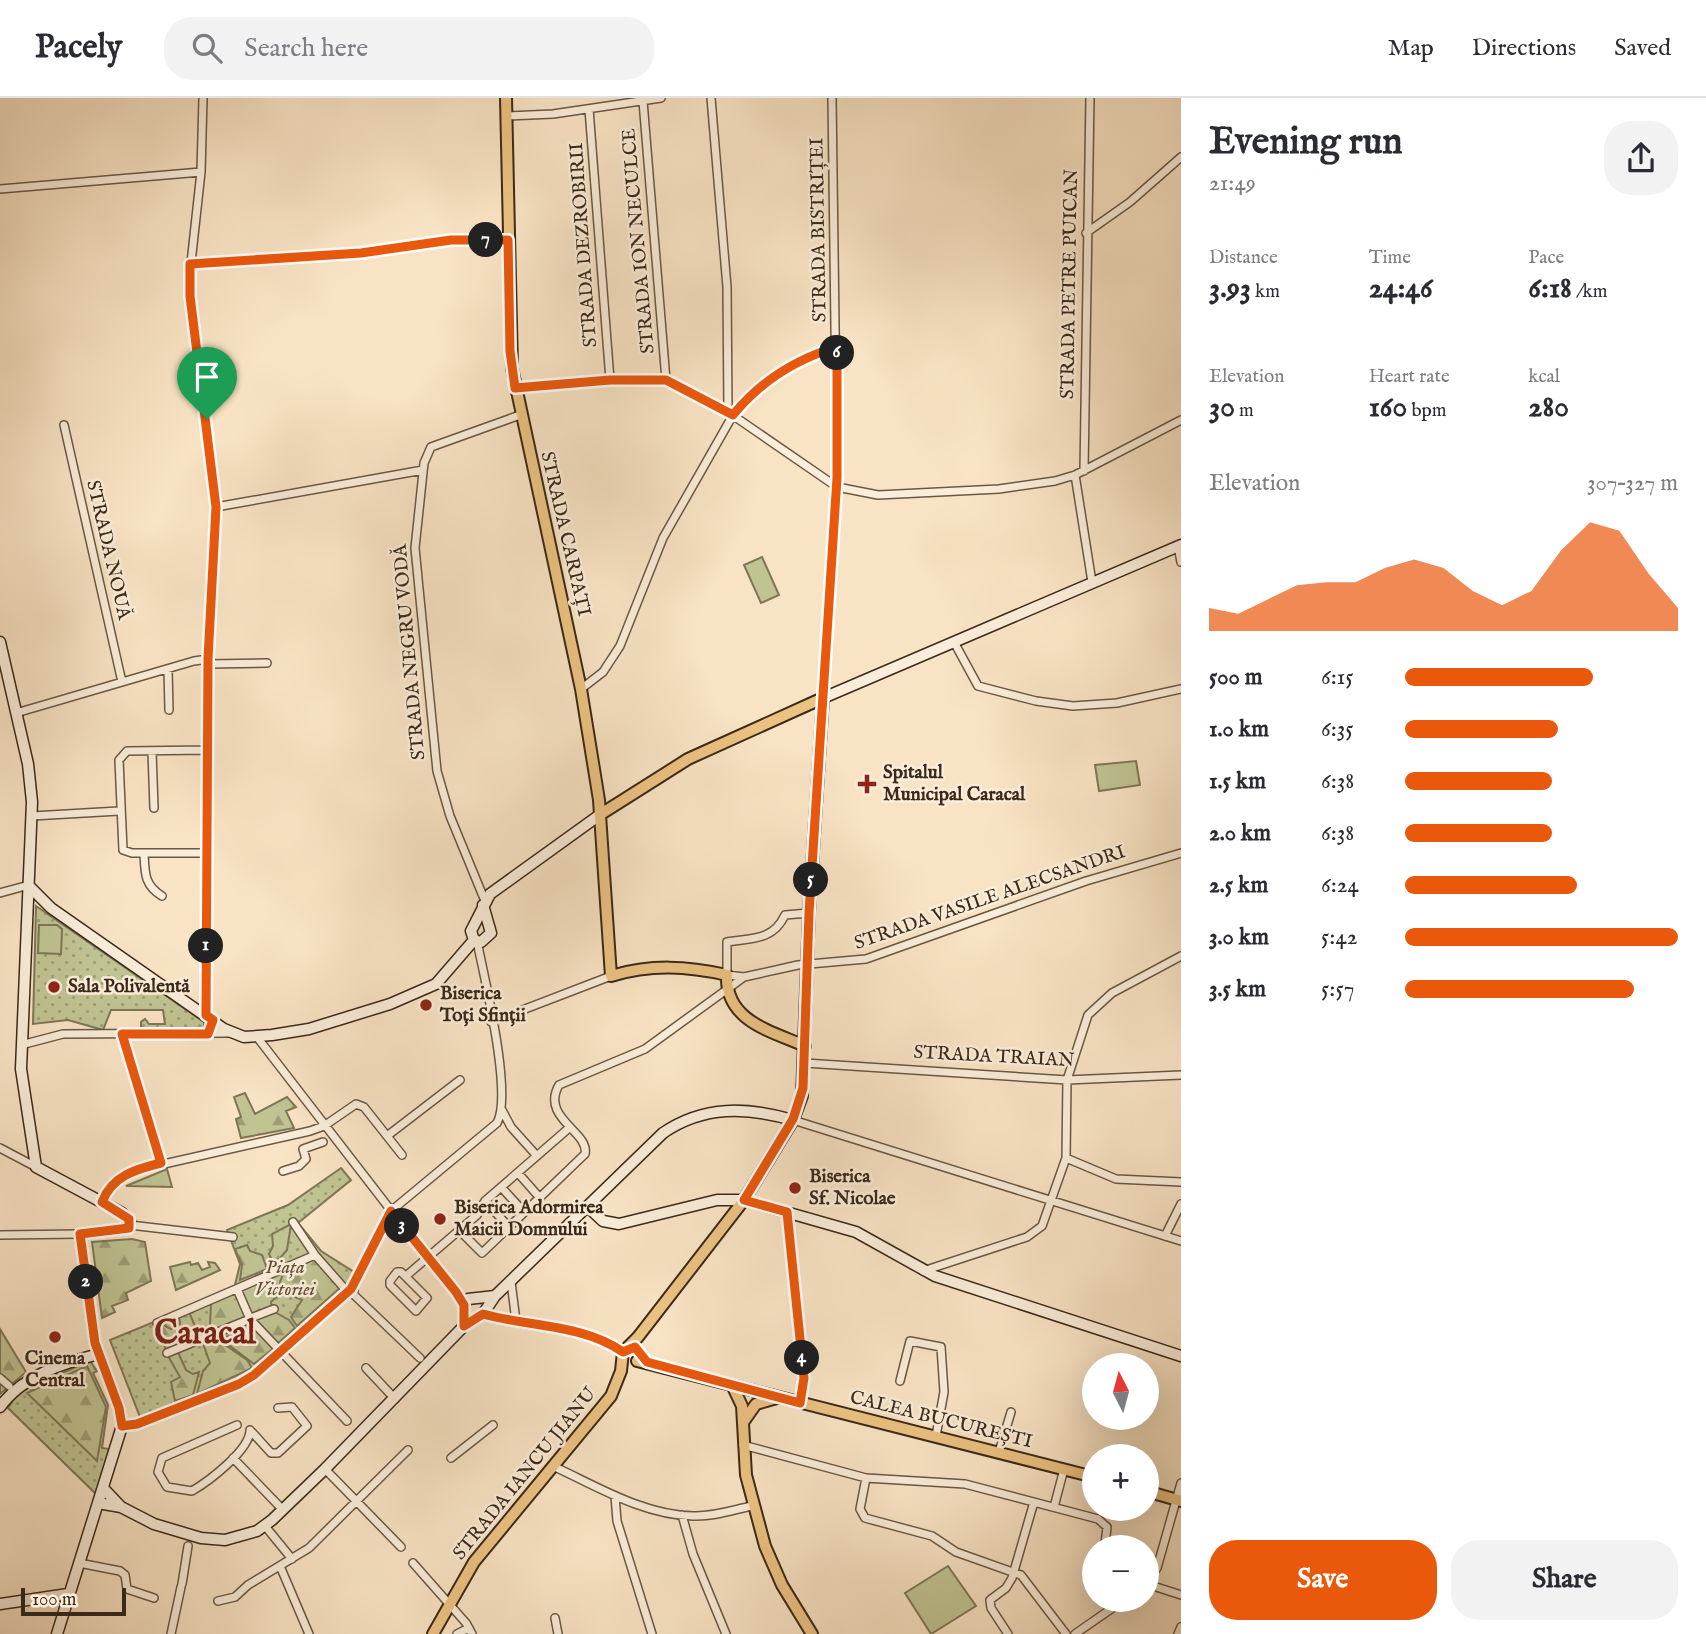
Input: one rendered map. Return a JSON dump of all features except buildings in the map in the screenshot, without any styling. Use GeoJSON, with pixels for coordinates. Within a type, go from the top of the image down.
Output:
{"type":"FeatureCollection","features":[{"type":"Feature","properties":{"kind":"main road","name":"STRADA CARPAȚI"},"geometry":{"type":"LineString","coordinates":[[506,98],[510,351],[520,415],[580,689],[601,814],[611,976]]}},
{"type":"Feature","properties":{"kind":"main road"},"geometry":{"type":"LineString","coordinates":[[480,940],[471,930],[484,903],[520,870],[688,759],[1180,545]]}},
{"type":"Feature","properties":{"kind":"main road"},"geometry":{"type":"LineString","coordinates":[[0,642],[29,775],[32,817],[21,1045],[22,1081],[36,1167],[126,1216],[130,1225],[122,1231],[80,1234],[99,1354],[119,1408],[122,1426],[57,1634]]}},
{"type":"Feature","properties":{"kind":"main road","name":"STRADA IANCU JIANU"},"geometry":{"type":"LineString","coordinates":[[433,1634],[474,1562],[611,1396],[632,1355],[744,1200],[793,1119],[802,1097],[805,1063],[809,913],[823,698]]}},
{"type":"Feature","properties":{"kind":"main road"},"geometry":{"type":"LineString","coordinates":[[29,886],[51,908],[231,1033],[257,1037],[309,1029],[418,993],[445,975],[491,930],[487,924],[484,903]]}},
{"type":"Feature","properties":{"kind":"main road"},"geometry":{"type":"LineString","coordinates":[[474,925],[487,924]]}},
{"type":"Feature","properties":{"kind":"main road"},"geometry":{"type":"LineString","coordinates":[[611,976],[662,966],[685,966],[727,975],[727,990],[737,1011],[748,1021],[805,1046]]}},
{"type":"Feature","properties":{"kind":"main road"},"geometry":{"type":"LineString","coordinates":[[208,1034],[209,1018]]}},
{"type":"Feature","properties":{"kind":"main road"},"geometry":{"type":"LineString","coordinates":[[98,1503],[121,1507],[172,1531],[212,1540],[237,1538],[265,1526],[395,1399],[464,1326],[475,1307],[511,1283],[653,1142],[688,1118],[715,1111],[739,1110],[793,1119]]}},
{"type":"Feature","properties":{"kind":"main road"},"geometry":{"type":"LineString","coordinates":[[588,1207],[603,1221],[619,1224],[723,1199],[744,1200],[856,1232],[884,1245],[922,1271],[1181,1356]]}},
{"type":"Feature","properties":{"kind":"main road"},"geometry":{"type":"LineString","coordinates":[[475,1307],[516,1321],[594,1336],[632,1355],[746,1398],[743,1445],[752,1506],[772,1566],[813,1634]]}},
{"type":"Feature","properties":{"kind":"main road"},"geometry":{"type":"LineString","coordinates":[[0,1407],[14,1389],[26,1381],[99,1354]]}},
{"type":"Feature","properties":{"kind":"main road","name":"CALEA BUCUREȘTI"},"geometry":{"type":"LineString","coordinates":[[746,1398],[780,1398],[1082,1474]]}},
{"type":"Feature","properties":{"kind":"main road"},"geometry":{"type":"LineString","coordinates":[[103,1488],[121,1507]]}},
{"type":"Feature","properties":{"kind":"main road"},"geometry":{"type":"LineString","coordinates":[[1159,1495],[1179,1500]]}},
{"type":"Feature","properties":{"kind":"main road"},"geometry":{"type":"LineString","coordinates":[[0,1604],[68,1594]]}},
{"type":"Feature","properties":{"kind":"street"},"geometry":{"type":"LineString","coordinates":[[203,98],[201,172],[190,264],[190,296],[216,507],[208,662],[206,853],[209,1018]]}},
{"type":"Feature","properties":{"kind":"street"},"geometry":{"type":"LineString","coordinates":[[506,116],[589,109],[661,98]]}},
{"type":"Feature","properties":{"kind":"street"},"geometry":{"type":"LineString","coordinates":[[711,98],[727,287],[731,413]]}},
{"type":"Feature","properties":{"kind":"street","name":"STRADA BISTRIȚEI"},"geometry":{"type":"LineString","coordinates":[[823,698],[837,487],[832,98]]}},
{"type":"Feature","properties":{"kind":"street","name":"STRADA PETRE PUICAN"},"geometry":{"type":"LineString","coordinates":[[1084,471],[1090,98]]}},
{"type":"Feature","properties":{"kind":"street","name":"STRADA ION NECULCE"},"geometry":{"type":"LineString","coordinates":[[643,101],[666,380]]}},
{"type":"Feature","properties":{"kind":"street","name":"STRADA DEZROBIRII"},"geometry":{"type":"LineString","coordinates":[[589,109],[610,380]]}},
{"type":"Feature","properties":{"kind":"street"},"geometry":{"type":"LineString","coordinates":[[1086,233],[1130,202],[1181,157]]}},
{"type":"Feature","properties":{"kind":"street"},"geometry":{"type":"LineString","coordinates":[[0,188],[201,172]]}},
{"type":"Feature","properties":{"kind":"street"},"geometry":{"type":"LineString","coordinates":[[190,264],[361,253],[451,240],[508,240]]}},
{"type":"Feature","properties":{"kind":"street"},"geometry":{"type":"LineString","coordinates":[[580,689],[603,672],[620,646],[663,538],[731,413],[768,380],[799,362],[837,347]]}},
{"type":"Feature","properties":{"kind":"street"},"geometry":{"type":"LineString","coordinates":[[515,388],[610,380],[666,380],[731,413],[837,487],[861,494],[893,495],[999,489],[1075,475],[1181,420]]}},
{"type":"Feature","properties":{"kind":"street","name":"STRADA NEGRU VODĂ"},"geometry":{"type":"LineString","coordinates":[[484,903],[450,816],[437,771],[415,548],[426,454],[438,442],[520,415]]}},
{"type":"Feature","properties":{"kind":"street","name":"STRADA NOUĂ"},"geometry":{"type":"LineString","coordinates":[[64,425],[121,682]]}},
{"type":"Feature","properties":{"kind":"street"},"geometry":{"type":"LineString","coordinates":[[216,507],[423,470]]}},
{"type":"Feature","properties":{"kind":"street"},"geometry":{"type":"LineString","coordinates":[[1075,475],[1092,582]]}},
{"type":"Feature","properties":{"kind":"street"},"geometry":{"type":"LineString","coordinates":[[1180,545],[1181,562]]}},
{"type":"Feature","properties":{"kind":"street"},"geometry":{"type":"LineString","coordinates":[[954,642],[968,674],[978,686],[1036,701],[1094,706],[1181,689]]}},
{"type":"Feature","properties":{"kind":"street"},"geometry":{"type":"LineString","coordinates":[[16,713],[168,669],[208,662],[267,663]]}},
{"type":"Feature","properties":{"kind":"street"},"geometry":{"type":"LineString","coordinates":[[168,669],[169,710]]}},
{"type":"Feature","properties":{"kind":"street"},"geometry":{"type":"LineString","coordinates":[[206,853],[144,853],[123,850],[119,760],[123,753],[208,750]]}},
{"type":"Feature","properties":{"kind":"street"},"geometry":{"type":"LineString","coordinates":[[152,751],[154,808]]}},
{"type":"Feature","properties":{"kind":"street"},"geometry":{"type":"LineString","coordinates":[[32,817],[120,811]]}},
{"type":"Feature","properties":{"kind":"street"},"geometry":{"type":"LineString","coordinates":[[144,853],[146,880],[151,890],[162,896]]}},
{"type":"Feature","properties":{"kind":"street","name":"STRADA VASILE ALECSANDRI"},"geometry":{"type":"LineString","coordinates":[[744,977],[807,964],[850,962],[878,956],[1086,881],[1181,853]]}},
{"type":"Feature","properties":{"kind":"street"},"geometry":{"type":"LineString","coordinates":[[0,892],[29,886]]}},
{"type":"Feature","properties":{"kind":"street"},"geometry":{"type":"LineString","coordinates":[[744,977],[727,975],[727,942],[764,936],[774,931],[785,915],[809,913]]}},
{"type":"Feature","properties":{"kind":"street"},"geometry":{"type":"LineString","coordinates":[[480,940],[502,1110],[510,1126],[537,1156]]}},
{"type":"Feature","properties":{"kind":"street"},"geometry":{"type":"LineString","coordinates":[[922,1271],[1036,1231],[1047,1216],[1066,1158],[1067,1080],[1081,1030],[1099,1003],[1181,956]]}},
{"type":"Feature","properties":{"kind":"street"},"geometry":{"type":"LineString","coordinates":[[491,1022],[611,976]]}},
{"type":"Feature","properties":{"kind":"street"},"geometry":{"type":"LineString","coordinates":[[460,1231],[482,1253],[585,1154],[586,1147],[569,1128],[556,1104],[559,1085],[645,1049],[744,977]]}},
{"type":"Feature","properties":{"kind":"street"},"geometry":{"type":"LineString","coordinates":[[21,1045],[63,1034],[231,1033]]}},
{"type":"Feature","properties":{"kind":"street"},"geometry":{"type":"LineString","coordinates":[[122,1034],[161,1163]]}},
{"type":"Feature","properties":{"kind":"street"},"geometry":{"type":"LineString","coordinates":[[257,1037],[427,1258],[456,1292],[475,1307]]}},
{"type":"Feature","properties":{"kind":"street","name":"STRADA TRAIAN"},"geometry":{"type":"LineString","coordinates":[[805,1063],[1067,1080],[1181,1075]]}},
{"type":"Feature","properties":{"kind":"street"},"geometry":{"type":"LineString","coordinates":[[387,1136],[460,1080]]}},
{"type":"Feature","properties":{"kind":"street"},"geometry":{"type":"LineString","coordinates":[[102,1202],[111,1186],[124,1175],[161,1163],[259,1144],[324,1126],[356,1104],[364,1108],[402,1155]]}},
{"type":"Feature","properties":{"kind":"street"},"geometry":{"type":"LineString","coordinates":[[122,1426],[137,1424],[246,1381],[351,1289],[391,1211],[489,1131],[497,1123],[502,1110]]}},
{"type":"Feature","properties":{"kind":"street"},"geometry":{"type":"LineString","coordinates":[[793,1119],[1181,1241]]}},
{"type":"Feature","properties":{"kind":"street"},"geometry":{"type":"LineString","coordinates":[[406,1276],[460,1231],[483,1209],[485,1201],[569,1128]]}},
{"type":"Feature","properties":{"kind":"street"},"geometry":{"type":"LineString","coordinates":[[283,1171],[299,1166],[306,1159],[303,1149],[323,1142]]}},
{"type":"Feature","properties":{"kind":"street"},"geometry":{"type":"LineString","coordinates":[[0,1148],[36,1167]]}},
{"type":"Feature","properties":{"kind":"street"},"geometry":{"type":"LineString","coordinates":[[1066,1158],[1116,1179],[1181,1182]]}},
{"type":"Feature","properties":{"kind":"street"},"geometry":{"type":"LineString","coordinates":[[517,1173],[540,1198]]}},
{"type":"Feature","properties":{"kind":"street"},"geometry":{"type":"LineString","coordinates":[[501,1187],[524,1212]]}},
{"type":"Feature","properties":{"kind":"street"},"geometry":{"type":"LineString","coordinates":[[485,1201],[509,1227]]}},
{"type":"Feature","properties":{"kind":"street"},"geometry":{"type":"LineString","coordinates":[[1165,1236],[1181,1204]]}},
{"type":"Feature","properties":{"kind":"street"},"geometry":{"type":"LineString","coordinates":[[787,1212],[804,1378],[800,1403]]}},
{"type":"Feature","properties":{"kind":"street"},"geometry":{"type":"LineString","coordinates":[[293,1222],[315,1255],[344,1287]]}},
{"type":"Feature","properties":{"kind":"street"},"geometry":{"type":"LineString","coordinates":[[130,1225],[233,1237]]}},
{"type":"Feature","properties":{"kind":"street"},"geometry":{"type":"LineString","coordinates":[[0,1235],[80,1234]]}},
{"type":"Feature","properties":{"kind":"street"},"geometry":{"type":"LineString","coordinates":[[157,1323],[315,1255]]}},
{"type":"Feature","properties":{"kind":"street"},"geometry":{"type":"LineString","coordinates":[[399,1271],[406,1276],[427,1299],[416,1311],[389,1283],[399,1271]]}},
{"type":"Feature","properties":{"kind":"street"},"geometry":{"type":"LineString","coordinates":[[511,1283],[516,1321]]}},
{"type":"Feature","properties":{"kind":"street"},"geometry":{"type":"LineString","coordinates":[[237,1289],[247,1320],[282,1350],[347,1421]]}},
{"type":"Feature","properties":{"kind":"street"},"geometry":{"type":"LineString","coordinates":[[354,1291],[421,1356],[352,1293],[354,1291]]}},
{"type":"Feature","properties":{"kind":"street"},"geometry":{"type":"LineString","coordinates":[[167,1353],[274,1309]]}},
{"type":"Feature","properties":{"kind":"street"},"geometry":{"type":"LineString","coordinates":[[900,1381],[910,1341],[941,1348],[944,1392],[936,1436]]}},
{"type":"Feature","properties":{"kind":"street"},"geometry":{"type":"LineString","coordinates":[[366,1368],[395,1399]]}},
{"type":"Feature","properties":{"kind":"street"},"geometry":{"type":"LineString","coordinates":[[0,1378],[9,1386]]}},
{"type":"Feature","properties":{"kind":"street"},"geometry":{"type":"LineString","coordinates":[[237,1425],[166,1455],[159,1462],[158,1472],[167,1488],[192,1492],[233,1458],[248,1441],[250,1430],[275,1455],[305,1429],[306,1422],[292,1407],[278,1408]]}},
{"type":"Feature","properties":{"kind":"street"},"geometry":{"type":"LineString","coordinates":[[999,1452],[1011,1412]]}},
{"type":"Feature","properties":{"kind":"street"},"geometry":{"type":"LineString","coordinates":[[451,1458],[493,1425]]}},
{"type":"Feature","properties":{"kind":"street"},"geometry":{"type":"LineString","coordinates":[[743,1445],[866,1478],[957,1483],[1034,1502],[1102,1521],[1107,1527],[1106,1535]]}},
{"type":"Feature","properties":{"kind":"street"},"geometry":{"type":"LineString","coordinates":[[218,1601],[235,1597],[309,1548],[408,1450]]}},
{"type":"Feature","properties":{"kind":"street"},"geometry":{"type":"LineString","coordinates":[[233,1458],[283,1510]]}},
{"type":"Feature","properties":{"kind":"street"},"geometry":{"type":"LineString","coordinates":[[555,1467],[615,1496],[682,1515],[703,1516],[752,1506]]}},
{"type":"Feature","properties":{"kind":"street"},"geometry":{"type":"LineString","coordinates":[[325,1469],[401,1547]]}},
{"type":"Feature","properties":{"kind":"street"},"geometry":{"type":"LineString","coordinates":[[1054,1507],[1064,1469]]}},
{"type":"Feature","properties":{"kind":"street"},"geometry":{"type":"LineString","coordinates":[[866,1478],[860,1509],[865,1518],[932,1536],[956,1552],[1026,1579],[1066,1634]]}},
{"type":"Feature","properties":{"kind":"street"},"geometry":{"type":"LineString","coordinates":[[1159,1562],[1179,1500],[1181,1483]]}},
{"type":"Feature","properties":{"kind":"street"},"geometry":{"type":"LineString","coordinates":[[615,1496],[618,1521],[652,1634]]}},
{"type":"Feature","properties":{"kind":"street"},"geometry":{"type":"LineString","coordinates":[[1008,1634],[989,1604],[990,1600],[1006,1588],[1015,1573],[1034,1502]]}},
{"type":"Feature","properties":{"kind":"street"},"geometry":{"type":"LineString","coordinates":[[682,1515],[693,1554],[726,1634]]}},
{"type":"Feature","properties":{"kind":"street"},"geometry":{"type":"LineString","coordinates":[[265,1526],[292,1559]]}},
{"type":"Feature","properties":{"kind":"street"},"geometry":{"type":"LineString","coordinates":[[171,1634],[188,1546]]}},
{"type":"Feature","properties":{"kind":"street"},"geometry":{"type":"LineString","coordinates":[[79,1563],[120,1571],[125,1575],[128,1589],[154,1598]]}},
{"type":"Feature","properties":{"kind":"street"},"geometry":{"type":"LineString","coordinates":[[413,1563],[471,1631],[457,1634]]}},
{"type":"Feature","properties":{"kind":"street"},"geometry":{"type":"LineString","coordinates":[[280,1566],[309,1634]]}},
{"type":"Feature","properties":{"kind":"street"},"geometry":{"type":"LineString","coordinates":[[1159,1588],[1181,1595]]}},
{"type":"Feature","properties":{"kind":"street"},"geometry":{"type":"LineString","coordinates":[[1075,1634],[1107,1612]]}},
{"type":"Feature","properties":{"kind":"street"},"geometry":{"type":"LineString","coordinates":[[555,1618],[558,1634]]}},
{"type":"Feature","properties":{"kind":"street"},"geometry":{"type":"LineString","coordinates":[[1178,1634],[1181,1627]]}},
{"type":"Feature","properties":{"kind":"green space"},"geometry":{"type":"Polygon","coordinates":[[[762,557],[779,595],[761,603],[744,565],[762,557]]]}},
{"type":"Feature","properties":{"kind":"green space"},"geometry":{"type":"Polygon","coordinates":[[[1136,761],[1140,785],[1099,791],[1095,765],[1136,761]]]}},
{"type":"Feature","properties":{"kind":"green space"},"geometry":{"type":"Polygon","coordinates":[[[36,906],[204,1022],[204,1031],[141,1031],[141,1022],[145,1019],[149,1024],[165,1024],[163,1010],[111,1010],[103,1030],[68,1020],[33,1024],[36,906]]]}},
{"type":"Feature","properties":{"kind":"green space"},"geometry":{"type":"Polygon","coordinates":[[[39,925],[57,925],[62,929],[61,954],[38,953],[39,925]]]}},
{"type":"Feature","properties":{"kind":"green space"},"geometry":{"type":"Polygon","coordinates":[[[245,1093],[255,1114],[287,1097],[296,1107],[286,1111],[294,1128],[241,1138],[236,1119],[241,1117],[234,1097],[245,1093]]]}},
{"type":"Feature","properties":{"kind":"green space","name":"Piața Victoriei"},"geometry":{"type":"Polygon","coordinates":[[[341,1168],[351,1180],[298,1223],[321,1251],[354,1272],[348,1286],[244,1377],[140,1417],[110,1340],[234,1289],[240,1264],[227,1230],[288,1205],[341,1168]]]}},
{"type":"Feature","properties":{"kind":"green space"},"geometry":{"type":"Polygon","coordinates":[[[167,1169],[172,1187],[126,1186],[167,1169]]]}},
{"type":"Feature","properties":{"kind":"green space"},"geometry":{"type":"Polygon","coordinates":[[[291,1224],[287,1250],[274,1265],[269,1254],[273,1246],[272,1234],[291,1224]]]}},
{"type":"Feature","properties":{"kind":"green space"},"geometry":{"type":"Polygon","coordinates":[[[132,1239],[145,1242],[151,1281],[126,1293],[128,1300],[112,1306],[115,1312],[102,1318],[92,1242],[132,1239]]]}},
{"type":"Feature","properties":{"kind":"green space"},"geometry":{"type":"Polygon","coordinates":[[[247,1245],[250,1251],[262,1255],[267,1269],[240,1280],[242,1265],[235,1249],[247,1245]]]}},
{"type":"Feature","properties":{"kind":"green space"},"geometry":{"type":"Polygon","coordinates":[[[315,1257],[341,1287],[297,1326],[291,1317],[302,1300],[283,1292],[280,1282],[284,1272],[315,1257]]]}},
{"type":"Feature","properties":{"kind":"green space"},"geometry":{"type":"Polygon","coordinates":[[[190,1262],[191,1265],[198,1263],[202,1270],[210,1267],[208,1262],[215,1263],[220,1270],[176,1290],[170,1267],[190,1262]]]}},
{"type":"Feature","properties":{"kind":"green space"},"geometry":{"type":"Polygon","coordinates":[[[270,1277],[277,1296],[271,1302],[272,1308],[251,1316],[240,1290],[270,1277]]]}},
{"type":"Feature","properties":{"kind":"green space"},"geometry":{"type":"Polygon","coordinates":[[[236,1293],[247,1317],[213,1332],[210,1325],[211,1303],[236,1293]]]}},
{"type":"Feature","properties":{"kind":"green space"},"geometry":{"type":"Polygon","coordinates":[[[273,1311],[289,1320],[295,1328],[276,1345],[252,1319],[273,1311]]]}},
{"type":"Feature","properties":{"kind":"green space"},"geometry":{"type":"Polygon","coordinates":[[[189,1312],[200,1338],[167,1351],[154,1326],[160,1323],[171,1329],[180,1324],[179,1316],[189,1312]]]}},
{"type":"Feature","properties":{"kind":"green space"},"geometry":{"type":"Polygon","coordinates":[[[250,1320],[275,1347],[254,1364],[221,1339],[228,1336],[236,1339],[237,1326],[250,1320]]]}},
{"type":"Feature","properties":{"kind":"green space"},"geometry":{"type":"Polygon","coordinates":[[[0,1329],[26,1372],[0,1394],[0,1329]]]}},
{"type":"Feature","properties":{"kind":"green space"},"geometry":{"type":"Polygon","coordinates":[[[212,1336],[247,1360],[252,1368],[197,1394],[203,1371],[210,1363],[202,1341],[212,1336]]]}},
{"type":"Feature","properties":{"kind":"green space"},"geometry":{"type":"Polygon","coordinates":[[[177,1350],[186,1370],[193,1374],[199,1372],[193,1395],[175,1401],[171,1382],[180,1377],[167,1354],[177,1350]]]}},
{"type":"Feature","properties":{"kind":"green space"},"geometry":{"type":"Polygon","coordinates":[[[90,1361],[97,1371],[93,1373],[108,1405],[102,1448],[109,1449],[96,1494],[8,1408],[19,1391],[90,1361]]]}},
{"type":"Feature","properties":{"kind":"green space"},"geometry":{"type":"Polygon","coordinates":[[[87,1366],[106,1407],[97,1461],[27,1393],[87,1366]]]}},
{"type":"Feature","properties":{"kind":"green space"},"geometry":{"type":"Polygon","coordinates":[[[948,1566],[976,1606],[931,1634],[905,1593],[948,1566]]]}},
{"type":"Feature","properties":{"kind":"place","name":"Spitalul Municipal Caracal"},"geometry":{"type":"Point","coordinates":[867,784]}},
{"type":"Feature","properties":{"kind":"place","name":"Sala Polivalentă"},"geometry":{"type":"Point","coordinates":[54,987]}},
{"type":"Feature","properties":{"kind":"place","name":"Biserica Toți Sfinții"},"geometry":{"type":"Point","coordinates":[426,1005]}},
{"type":"Feature","properties":{"kind":"place","name":"Biserica Sf. Nicolae"},"geometry":{"type":"Point","coordinates":[795,1188]}},
{"type":"Feature","properties":{"kind":"place","name":"Biserica Adormirea Maicii Domnului"},"geometry":{"type":"Point","coordinates":[440,1219]}},
{"type":"Feature","properties":{"kind":"place","name":"Cinema Central"},"geometry":{"type":"Point","coordinates":[55,1337]}},
{"type":"Feature","properties":{"kind":"district","name":"Caracal"},"geometry":{"type":"Point","coordinates":[205,1334]}},
{"type":"Feature","properties":{"kind":"route"},"geometry":{"type":"LineString","coordinates":[[451,240],[508,240],[510,351],[515,388],[650,378],[679,385],[733,415],[752,393],[768,380],[799,362],[837,347],[837,478],[809,913],[803,1088],[793,1119],[744,1200],[787,1212],[804,1378],[800,1403],[647,1362],[635,1347],[628,1347],[623,1352],[607,1341],[584,1333],[483,1314],[464,1326],[464,1305],[456,1292],[391,1211],[351,1289],[254,1375],[239,1384],[137,1424],[122,1426],[119,1408],[95,1343],[80,1234],[122,1231],[129,1228],[129,1219],[102,1202],[104,1196],[124,1175],[161,1163],[122,1034],[208,1034],[213,1025],[213,1020],[206,1015],[206,853],[208,659],[216,507],[207,419],[190,296],[190,264],[361,253],[451,240]]}}]}
